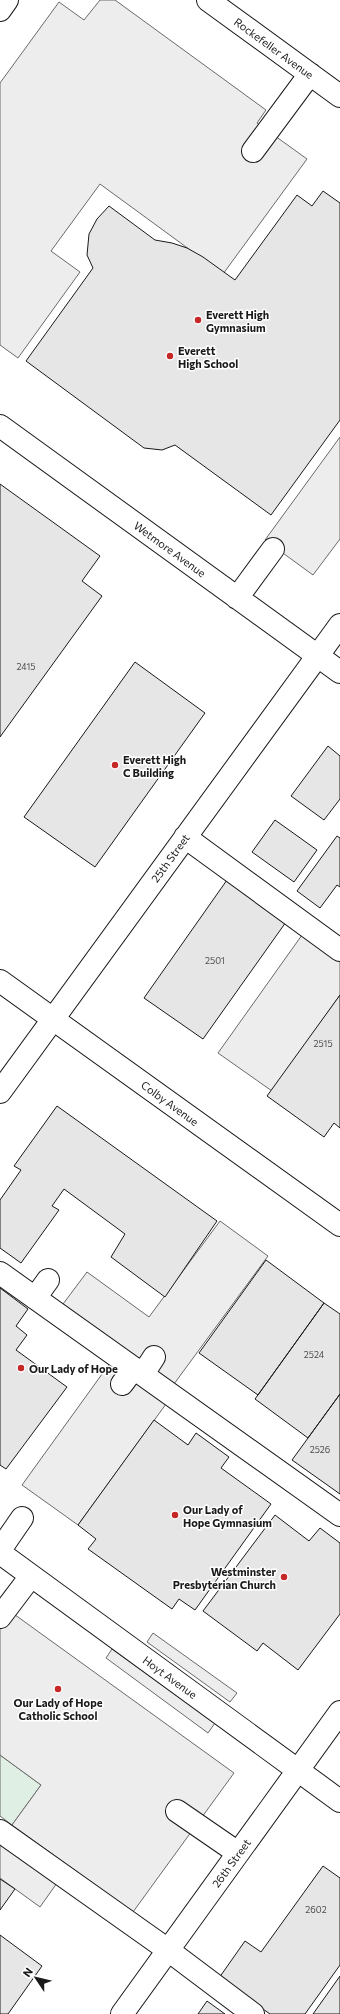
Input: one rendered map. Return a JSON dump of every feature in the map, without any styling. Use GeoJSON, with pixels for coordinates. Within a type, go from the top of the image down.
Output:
{"type":"FeatureCollection","features":[{"type":"Feature","properties":{"kind":"street"},"geometry":{"type":"LineString","coordinates":[[0,10],[7,0]]}},
{"type":"Feature","properties":{"kind":"street","name":"Rockefeller Avenue"},"geometry":{"type":"LineString","coordinates":[[208,0],[340,96]]}},
{"type":"Feature","properties":{"kind":"street"},"geometry":{"type":"LineString","coordinates":[[253,151],[310,74]]}},
{"type":"Feature","properties":{"kind":"street","name":"Wetmore Avenue"},"geometry":{"type":"LineString","coordinates":[[0,426],[340,672]]}},
{"type":"Feature","properties":{"kind":"street"},"geometry":{"type":"LineString","coordinates":[[237,598],[274,549]]}},
{"type":"Feature","properties":{"kind":"street","name":"25th Street"},"geometry":{"type":"LineString","coordinates":[[0,1092],[340,625]]}},
{"type":"Feature","properties":{"kind":"street"},"geometry":{"type":"LineString","coordinates":[[185,838],[333,949]]}},
{"type":"Feature","properties":{"kind":"street","name":"Colby Avenue"},"geometry":{"type":"LineString","coordinates":[[0,981],[340,1225]]}},
{"type":"Feature","properties":{"kind":"street"},"geometry":{"type":"LineString","coordinates":[[0,1273],[340,1514]]}},
{"type":"Feature","properties":{"kind":"street"},"geometry":{"type":"LineString","coordinates":[[35,1298],[48,1280]]}},
{"type":"Feature","properties":{"kind":"street"},"geometry":{"type":"LineString","coordinates":[[0,1551],[22,1518]]}},
{"type":"Feature","properties":{"kind":"street","name":"Hoyt Avenue"},"geometry":{"type":"LineString","coordinates":[[0,1551],[31,1576],[340,1801]]}},
{"type":"Feature","properties":{"kind":"street"},"geometry":{"type":"LineString","coordinates":[[0,1617],[31,1576]]}},
{"type":"Feature","properties":{"kind":"street","name":"26th Street"},"geometry":{"type":"LineString","coordinates":[[122,2014],[340,1712]]}},
{"type":"Feature","properties":{"kind":"street"},"geometry":{"type":"LineString","coordinates":[[177,1811],[238,1853]]}},
{"type":"Feature","properties":{"kind":"street"},"geometry":{"type":"LineString","coordinates":[[0,1831],[168,1950],[253,2014]]}},
{"type":"Feature","properties":{"kind":"green space"},"geometry":{"type":"Polygon","coordinates":[[[0,1755],[41,1785],[12,1825],[0,1816],[0,1755]]]}},
{"type":"Feature","properties":{"kind":"shaded area"},"geometry":{"type":"Polygon","coordinates":[[[100,0],[115,0],[266,110],[257,123],[307,159],[223,274],[100,184],[51,251],[80,272],[18,358],[0,345],[0,83],[59,2],[84,20],[100,0]]]}},
{"type":"Feature","properties":{"kind":"shaded area"},"geometry":{"type":"Polygon","coordinates":[[[340,437],[340,539],[313,575],[265,540],[340,437]]]}},
{"type":"Feature","properties":{"kind":"shaded area"},"geometry":{"type":"Polygon","coordinates":[[[302,935],[340,962],[340,995],[272,1091],[218,1053],[302,935]]]}},
{"type":"Feature","properties":{"kind":"shaded area"},"geometry":{"type":"Polygon","coordinates":[[[220,1221],[268,1256],[174,1384],[63,1304],[87,1272],[149,1317],[220,1221]]]}},
{"type":"Feature","properties":{"kind":"shaded area"},"geometry":{"type":"Polygon","coordinates":[[[110,1363],[166,1404],[78,1525],[22,1485],[110,1363]]]}},
{"type":"Feature","properties":{"kind":"shaded area","name":"Our Lady of Hope Catholic School"},"geometry":{"type":"Polygon","coordinates":[[[0,1604],[234,1773],[133,1912],[12,1825],[41,1785],[0,1755],[0,1604]]]}},
{"type":"Feature","properties":{"kind":"shaded area"},"geometry":{"type":"Polygon","coordinates":[[[153,1633],[237,1693],[230,1702],[147,1642],[153,1633]]]}},
{"type":"Feature","properties":{"kind":"shaded area"},"geometry":{"type":"Polygon","coordinates":[[[112,1649],[215,1723],[208,1733],[106,1658],[112,1649]]]}},
{"type":"Feature","properties":{"kind":"shaded area"},"geometry":{"type":"Polygon","coordinates":[[[0,1842],[57,1883],[40,1907],[0,1878],[0,1842]]]}},
{"type":"Feature","properties":{"kind":"building","name":"Everett High Gymnasium"},"geometry":{"type":"Polygon","coordinates":[[[323,191],[340,203],[340,420],[271,515],[175,445],[162,450],[144,448],[26,361],[93,268],[87,255],[89,234],[97,219],[109,206],[155,240],[172,243],[187,248],[203,257],[235,280],[297,195],[312,206],[323,191]]]}},
{"type":"Feature","properties":{"kind":"building"},"geometry":{"type":"Polygon","coordinates":[[[0,484],[100,556],[82,581],[102,596],[0,737],[0,484]]]}},
{"type":"Feature","properties":{"kind":"building","name":"Everett High C Building"},"geometry":{"type":"Polygon","coordinates":[[[135,662],[205,713],[95,867],[24,817],[135,662]]]}},
{"type":"Feature","properties":{"kind":"building"},"geometry":{"type":"Polygon","coordinates":[[[328,746],[340,756],[340,799],[324,820],[291,796],[328,746]]]}},
{"type":"Feature","properties":{"kind":"building"},"geometry":{"type":"Polygon","coordinates":[[[275,820],[317,850],[294,882],[252,852],[275,820]]]}},
{"type":"Feature","properties":{"kind":"building"},"geometry":{"type":"Polygon","coordinates":[[[337,836],[340,838],[340,887],[337,885],[320,908],[297,891],[337,836]]]}},
{"type":"Feature","properties":{"kind":"building"},"geometry":{"type":"Polygon","coordinates":[[[227,880],[286,922],[203,1039],[144,998],[227,880]]]}},
{"type":"Feature","properties":{"kind":"building"},"geometry":{"type":"Polygon","coordinates":[[[340,995],[340,1128],[334,1123],[324,1137],[267,1096],[340,995]]]}},
{"type":"Feature","properties":{"kind":"building"},"geometry":{"type":"Polygon","coordinates":[[[57,1106],[217,1221],[165,1297],[111,1257],[125,1234],[64,1189],[52,1206],[59,1210],[21,1263],[0,1248],[0,1200],[21,1170],[14,1166],[57,1106]]]}},
{"type":"Feature","properties":{"kind":"building"},"geometry":{"type":"Polygon","coordinates":[[[266,1260],[324,1303],[258,1395],[199,1353],[266,1260]]]}},
{"type":"Feature","properties":{"kind":"building","name":"Our Lady of Hope"},"geometry":{"type":"Polygon","coordinates":[[[0,1288],[28,1309],[16,1326],[27,1335],[16,1350],[67,1387],[6,1469],[0,1465],[0,1288]]]}},
{"type":"Feature","properties":{"kind":"building"},"geometry":{"type":"Polygon","coordinates":[[[324,1303],[340,1314],[340,1394],[308,1438],[255,1399],[324,1303]]]}},
{"type":"Feature","properties":{"kind":"building"},"geometry":{"type":"Polygon","coordinates":[[[340,1394],[340,1494],[292,1460],[340,1394]]]}},
{"type":"Feature","properties":{"kind":"building","name":"Our Lady of Hope Gymnasium"},"geometry":{"type":"Polygon","coordinates":[[[154,1420],[188,1445],[196,1433],[229,1457],[221,1468],[271,1504],[195,1610],[179,1599],[172,1609],[88,1549],[96,1539],[78,1525],[154,1420]]]}},
{"type":"Feature","properties":{"kind":"building","name":"Westminster Presbyterian Church"},"geometry":{"type":"Polygon","coordinates":[[[275,1515],[309,1541],[320,1528],[340,1543],[340,1614],[298,1670],[263,1643],[257,1651],[203,1611],[275,1515]]]}},
{"type":"Feature","properties":{"kind":"building"},"geometry":{"type":"Polygon","coordinates":[[[323,1866],[340,1878],[340,1965],[305,2014],[270,2014],[219,1978],[245,1941],[261,1952],[323,1866]]]}},
{"type":"Feature","properties":{"kind":"building"},"geometry":{"type":"Polygon","coordinates":[[[0,1879],[15,1889],[0,1910],[0,1879]]]}},
{"type":"Feature","properties":{"kind":"building"},"geometry":{"type":"Polygon","coordinates":[[[0,1935],[42,1966],[8,2014],[0,2014],[0,1935]]]}},
{"type":"Feature","properties":{"kind":"building"},"geometry":{"type":"Polygon","coordinates":[[[340,1976],[340,2014],[313,2014],[340,1976]]]}},
{"type":"Feature","properties":{"kind":"building"},"geometry":{"type":"Polygon","coordinates":[[[207,2001],[225,2014],[198,2014],[207,2001]]]}},
{"type":"Feature","properties":{"kind":"place","name":"Everett High Gymnasium"},"geometry":{"type":"Point","coordinates":[198,320]}},
{"type":"Feature","properties":{"kind":"place","name":"Everett High School"},"geometry":{"type":"Point","coordinates":[170,356]}},
{"type":"Feature","properties":{"kind":"place","name":"Everett High C Building"},"geometry":{"type":"Point","coordinates":[115,765]}},
{"type":"Feature","properties":{"kind":"place","name":"Our Lady of Hope"},"geometry":{"type":"Point","coordinates":[21,1368]}},
{"type":"Feature","properties":{"kind":"place","name":"Our Lady of Hope Gymnasium"},"geometry":{"type":"Point","coordinates":[175,1515]}},
{"type":"Feature","properties":{"kind":"place","name":"Westminster Presbyterian Church"},"geometry":{"type":"Point","coordinates":[284,1577]}},
{"type":"Feature","properties":{"kind":"place","name":"Our Lady of Hope Catholic School"},"geometry":{"type":"Point","coordinates":[58,1689]}}]}
